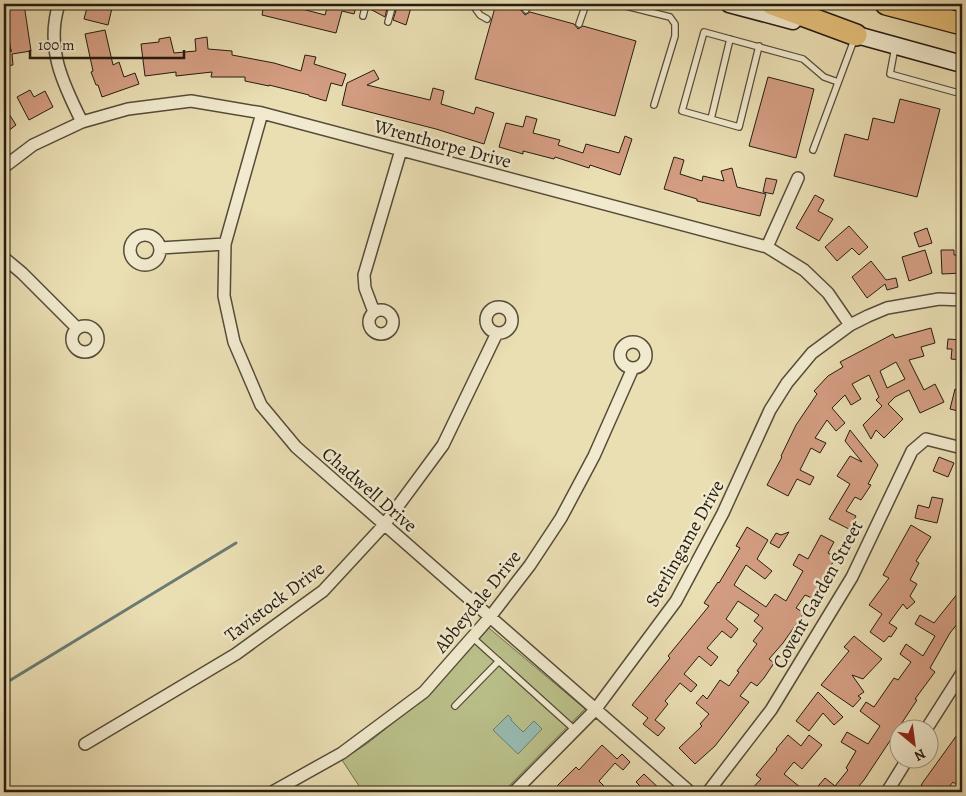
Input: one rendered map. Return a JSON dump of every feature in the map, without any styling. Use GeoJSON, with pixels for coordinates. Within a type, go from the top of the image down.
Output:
{"type":"FeatureCollection","features":[{"type":"Feature","properties":{"kind":"highway"},"geometry":{"type":"LineString","coordinates":[[772,4],[856,35]]}},
{"type":"Feature","properties":{"kind":"highway"},"geometry":{"type":"LineString","coordinates":[[886,4],[962,24]]}},
{"type":"Feature","properties":{"kind":"main road"},"geometry":{"type":"LineString","coordinates":[[729,4],[895,45],[962,64]]}},
{"type":"Feature","properties":{"kind":"street"},"geometry":{"type":"LineString","coordinates":[[59,4],[55,16],[54,50],[64,85],[82,122]]}},
{"type":"Feature","properties":{"kind":"street","name":"Wrenthorpe Drive"},"geometry":{"type":"LineString","coordinates":[[4,166],[33,145],[82,122],[128,108],[191,101],[262,113],[766,247],[804,270],[828,293],[850,325]]}},
{"type":"Feature","properties":{"kind":"street","name":"Chadwell Drive"},"geometry":{"type":"LineString","coordinates":[[262,113],[225,244],[224,296],[234,342],[261,405],[296,447],[690,792]]}},
{"type":"Feature","properties":{"kind":"street"},"geometry":{"type":"LineString","coordinates":[[374,312],[365,288],[364,275],[401,150]]}},
{"type":"Feature","properties":{"kind":"street"},"geometry":{"type":"LineString","coordinates":[[766,247],[798,178]]}},
{"type":"Feature","properties":{"kind":"street"},"geometry":{"type":"LineString","coordinates":[[160,248],[225,244]]}},
{"type":"Feature","properties":{"kind":"street"},"geometry":{"type":"LineString","coordinates":[[4,258],[77,328]]}},
{"type":"Feature","properties":{"kind":"street","name":"Sterlingame Drive"},"geometry":{"type":"LineString","coordinates":[[514,792],[595,710],[676,601],[723,513],[770,410],[787,383],[812,353],[850,325],[887,308],[939,299],[962,300]]}},
{"type":"Feature","properties":{"kind":"street","name":"Tavistock Drive"},"geometry":{"type":"LineString","coordinates":[[85,744],[236,654],[323,591],[384,525],[442,445],[497,333]]}},
{"type":"Feature","properties":{"kind":"street","name":"Abbeydale Drive"},"geometry":{"type":"LineString","coordinates":[[274,792],[342,752],[424,692],[490,617],[530,565],[561,518],[594,456],[633,368]]}},
{"type":"Feature","properties":{"kind":"street","name":"Covent Garden Street"},"geometry":{"type":"LineString","coordinates":[[708,792],[771,710],[852,577],[912,451],[926,439],[962,448]]}},
{"type":"Feature","properties":{"kind":"street"},"geometry":{"type":"LineString","coordinates":[[933,718],[962,673]]}},
{"type":"Feature","properties":{"kind":"street"},"geometry":{"type":"LineString","coordinates":[[887,792],[902,768]]}},
{"type":"Feature","properties":{"kind":"lane"},"geometry":{"type":"LineString","coordinates":[[305,4],[314,6],[315,4]]}},
{"type":"Feature","properties":{"kind":"lane"},"geometry":{"type":"LineString","coordinates":[[363,16],[366,4]]}},
{"type":"Feature","properties":{"kind":"lane"},"geometry":{"type":"LineString","coordinates":[[388,22],[393,4]]}},
{"type":"Feature","properties":{"kind":"lane"},"geometry":{"type":"LineString","coordinates":[[472,4],[480,16],[487,18]]}},
{"type":"Feature","properties":{"kind":"lane"},"geometry":{"type":"LineString","coordinates":[[579,24],[586,4]]}},
{"type":"Feature","properties":{"kind":"lane"},"geometry":{"type":"LineString","coordinates":[[618,4],[670,17],[675,24],[675,36],[654,105]]}},
{"type":"Feature","properties":{"kind":"lane"},"geometry":{"type":"LineString","coordinates":[[759,46],[740,127],[682,111],[704,32],[759,46],[803,58],[824,77],[838,82]]}},
{"type":"Feature","properties":{"kind":"lane"},"geometry":{"type":"LineString","coordinates":[[813,150],[856,35]]}},
{"type":"Feature","properties":{"kind":"lane"},"geometry":{"type":"LineString","coordinates":[[711,119],[730,39]]}},
{"type":"Feature","properties":{"kind":"lane"},"geometry":{"type":"LineString","coordinates":[[895,45],[890,74],[962,94]]}},
{"type":"Feature","properties":{"kind":"lane"},"geometry":{"type":"LineString","coordinates":[[472,637],[575,730]]}},
{"type":"Feature","properties":{"kind":"lane"},"geometry":{"type":"LineString","coordinates":[[455,706],[499,661]]}},
{"type":"Feature","properties":{"kind":"green space"},"geometry":{"type":"Polygon","coordinates":[[[489,628],[585,709],[503,792],[363,792],[342,760],[368,743],[429,694],[489,628]]]}},
{"type":"Feature","properties":{"kind":"water"},"geometry":{"type":"Polygon","coordinates":[[[508,715],[523,732],[534,721],[542,729],[518,754],[493,730],[508,715]]]}},
{"type":"Feature","properties":{"kind":"building"},"geometry":{"type":"Polygon","coordinates":[[[10,4],[24,4],[31,51],[12,54],[13,65],[4,66],[4,50],[11,49],[7,23],[5,23],[5,9],[10,9],[10,4]]]}},
{"type":"Feature","properties":{"kind":"building"},"geometry":{"type":"Polygon","coordinates":[[[88,4],[113,4],[108,25],[84,19],[88,4]]]}},
{"type":"Feature","properties":{"kind":"building"},"geometry":{"type":"Polygon","coordinates":[[[264,4],[283,4],[325,15],[327,8],[323,8],[323,4],[357,4],[354,14],[342,11],[336,33],[262,15],[264,4]]]}},
{"type":"Feature","properties":{"kind":"building"},"geometry":{"type":"Polygon","coordinates":[[[371,4],[388,4],[385,17],[370,9],[371,4]]]}},
{"type":"Feature","properties":{"kind":"building"},"geometry":{"type":"Polygon","coordinates":[[[398,4],[412,4],[406,25],[393,20],[398,4]]]}},
{"type":"Feature","properties":{"kind":"building"},"geometry":{"type":"Polygon","coordinates":[[[496,4],[521,10],[525,15],[530,12],[574,24],[578,29],[583,26],[636,41],[615,116],[475,79],[496,4]]]}},
{"type":"Feature","properties":{"kind":"building"},"geometry":{"type":"Polygon","coordinates":[[[105,30],[113,65],[119,62],[124,77],[135,73],[139,84],[102,97],[91,72],[93,71],[85,34],[105,30]]]}},
{"type":"Feature","properties":{"kind":"building"},"geometry":{"type":"Polygon","coordinates":[[[170,37],[174,53],[196,51],[195,39],[207,37],[208,49],[232,51],[232,55],[274,63],[301,71],[305,55],[316,57],[314,64],[346,74],[342,86],[331,83],[326,101],[269,85],[245,81],[245,77],[211,77],[212,72],[176,76],[176,72],[145,76],[141,44],[159,42],[159,39],[170,37]]]}},
{"type":"Feature","properties":{"kind":"building"},"geometry":{"type":"Polygon","coordinates":[[[374,70],[379,79],[367,85],[430,100],[433,88],[444,91],[441,104],[474,114],[476,107],[494,113],[484,144],[436,129],[342,105],[347,83],[374,70]]]}},
{"type":"Feature","properties":{"kind":"building"},"geometry":{"type":"Polygon","coordinates":[[[768,77],[814,89],[796,158],[749,146],[768,77]]]}},
{"type":"Feature","properties":{"kind":"building"},"geometry":{"type":"Polygon","coordinates":[[[30,90],[34,97],[45,91],[53,107],[29,120],[17,97],[30,90]]]}},
{"type":"Feature","properties":{"kind":"building"},"geometry":{"type":"Polygon","coordinates":[[[900,99],[940,109],[917,197],[834,176],[845,134],[868,140],[873,118],[894,123],[900,99]]]}},
{"type":"Feature","properties":{"kind":"building"},"geometry":{"type":"Polygon","coordinates":[[[4,106],[16,125],[4,134],[4,106]]]}},
{"type":"Feature","properties":{"kind":"building"},"geometry":{"type":"Polygon","coordinates":[[[526,116],[537,119],[533,133],[560,140],[558,145],[583,153],[586,144],[619,153],[625,136],[632,139],[620,175],[590,165],[589,168],[555,157],[554,159],[523,151],[523,154],[499,147],[506,123],[523,127],[526,116]]]}},
{"type":"Feature","properties":{"kind":"building"},"geometry":{"type":"Polygon","coordinates":[[[674,157],[684,160],[680,174],[702,181],[703,176],[724,181],[721,171],[732,168],[737,187],[766,194],[760,216],[697,201],[697,199],[664,189],[674,157]]]}},
{"type":"Feature","properties":{"kind":"building"},"geometry":{"type":"Polygon","coordinates":[[[766,178],[777,180],[773,194],[763,192],[766,178]]]}},
{"type":"Feature","properties":{"kind":"building"},"geometry":{"type":"Polygon","coordinates":[[[815,195],[824,200],[818,211],[833,219],[819,241],[796,228],[815,195]]]}},
{"type":"Feature","properties":{"kind":"building"},"geometry":{"type":"Polygon","coordinates":[[[849,226],[868,247],[859,255],[852,248],[837,261],[825,247],[849,226]]]}},
{"type":"Feature","properties":{"kind":"building"},"geometry":{"type":"Polygon","coordinates":[[[927,228],[932,243],[919,247],[914,233],[927,228]]]}},
{"type":"Feature","properties":{"kind":"building"},"geometry":{"type":"Polygon","coordinates":[[[925,250],[932,273],[909,281],[902,257],[925,250]]]}},
{"type":"Feature","properties":{"kind":"building"},"geometry":{"type":"Polygon","coordinates":[[[941,250],[954,250],[954,255],[962,255],[962,273],[942,274],[941,250]]]}},
{"type":"Feature","properties":{"kind":"building"},"geometry":{"type":"Polygon","coordinates":[[[871,261],[886,280],[896,278],[898,287],[887,290],[885,284],[867,298],[852,277],[871,261]]]}},
{"type":"Feature","properties":{"kind":"building"},"geometry":{"type":"Polygon","coordinates":[[[931,328],[935,343],[921,347],[924,356],[909,360],[924,390],[935,384],[944,402],[920,413],[909,390],[895,397],[888,404],[903,419],[884,438],[876,430],[871,439],[863,425],[882,406],[876,400],[879,397],[869,375],[852,384],[861,399],[851,405],[845,395],[832,408],[845,423],[836,431],[827,420],[815,438],[826,443],[820,453],[811,448],[800,470],[814,477],[810,485],[797,479],[788,496],[767,485],[796,425],[817,394],[814,391],[828,376],[843,367],[840,362],[893,334],[895,338],[931,328]],[[896,362],[880,371],[887,388],[905,379],[896,362]]]}},
{"type":"Feature","properties":{"kind":"building"},"geometry":{"type":"Polygon","coordinates":[[[948,339],[962,340],[962,360],[951,359],[952,349],[947,349],[948,339]]]}},
{"type":"Feature","properties":{"kind":"building"},"geometry":{"type":"Polygon","coordinates":[[[955,389],[962,391],[962,412],[950,409],[955,389]]]}},
{"type":"Feature","properties":{"kind":"building"},"geometry":{"type":"Polygon","coordinates":[[[850,430],[878,465],[868,484],[871,485],[861,500],[855,497],[846,511],[856,516],[849,529],[829,519],[850,484],[837,476],[850,456],[862,462],[845,441],[850,430]]]}},
{"type":"Feature","properties":{"kind":"building"},"geometry":{"type":"Polygon","coordinates":[[[939,457],[954,463],[948,477],[933,471],[939,457]]]}},
{"type":"Feature","properties":{"kind":"building"},"geometry":{"type":"Polygon","coordinates":[[[932,497],[943,499],[937,523],[915,518],[918,505],[929,508],[932,497]]]}},
{"type":"Feature","properties":{"kind":"building"},"geometry":{"type":"Polygon","coordinates":[[[911,525],[931,537],[916,561],[919,563],[910,580],[917,584],[910,596],[915,602],[907,609],[903,604],[889,623],[897,628],[891,637],[889,636],[884,642],[870,632],[882,614],[869,605],[889,578],[883,575],[911,525]]]}},
{"type":"Feature","properties":{"kind":"building"},"geometry":{"type":"Polygon","coordinates":[[[747,527],[768,540],[757,559],[772,571],[765,579],[746,565],[734,585],[766,607],[775,594],[786,601],[803,571],[793,565],[799,554],[808,559],[821,535],[834,542],[828,553],[836,557],[812,598],[805,595],[796,608],[804,613],[769,659],[774,663],[764,678],[757,686],[751,682],[740,696],[749,702],[715,746],[695,764],[679,748],[702,726],[700,724],[709,714],[696,703],[703,695],[707,699],[720,680],[729,686],[739,672],[737,671],[757,644],[753,641],[763,628],[754,621],[759,615],[738,601],[726,619],[738,629],[731,638],[722,631],[707,648],[718,657],[711,666],[699,656],[684,674],[697,685],[691,692],[680,683],[665,701],[668,704],[655,720],[665,728],[658,736],[643,724],[648,718],[632,705],[670,658],[668,656],[709,606],[704,603],[719,583],[740,548],[736,546],[747,527]]]}},
{"type":"Feature","properties":{"kind":"building"},"geometry":{"type":"Polygon","coordinates":[[[789,532],[779,548],[770,543],[776,533],[781,535],[789,532]]]}},
{"type":"Feature","properties":{"kind":"building"},"geometry":{"type":"Polygon","coordinates":[[[962,588],[962,618],[950,633],[930,668],[935,672],[915,699],[917,700],[905,718],[888,718],[888,744],[864,780],[854,792],[813,792],[825,778],[835,786],[848,770],[846,768],[856,751],[841,742],[847,732],[868,744],[880,726],[860,711],[866,702],[874,707],[894,678],[898,680],[911,662],[900,654],[906,644],[923,656],[935,636],[915,624],[920,615],[934,623],[962,588]]]}},
{"type":"Feature","properties":{"kind":"building"},"geometry":{"type":"Polygon","coordinates":[[[854,636],[882,659],[863,679],[852,675],[864,692],[858,696],[861,698],[853,707],[821,685],[849,651],[844,647],[854,636]]]}},
{"type":"Feature","properties":{"kind":"building"},"geometry":{"type":"Polygon","coordinates":[[[818,692],[843,717],[834,725],[823,713],[809,731],[796,721],[818,692]]]}},
{"type":"Feature","properties":{"kind":"building"},"geometry":{"type":"Polygon","coordinates":[[[962,728],[962,789],[953,782],[945,792],[931,792],[921,785],[933,768],[938,768],[938,761],[962,728]]]}},
{"type":"Feature","properties":{"kind":"building"},"geometry":{"type":"Polygon","coordinates":[[[788,735],[801,746],[809,735],[822,745],[802,769],[794,762],[784,774],[806,792],[749,792],[761,779],[756,775],[788,735]]]}},
{"type":"Feature","properties":{"kind":"building"},"geometry":{"type":"Polygon","coordinates":[[[602,745],[617,759],[622,754],[630,762],[623,770],[615,763],[599,781],[605,787],[600,792],[551,792],[576,767],[579,770],[602,745]]]}},
{"type":"Feature","properties":{"kind":"building"},"geometry":{"type":"Polygon","coordinates":[[[644,774],[663,792],[634,792],[640,786],[636,782],[644,774]]]}},
{"type":"Feature","properties":{"kind":"waterway"},"geometry":{"type":"LineString","coordinates":[[4,684],[236,543]]}}]}
